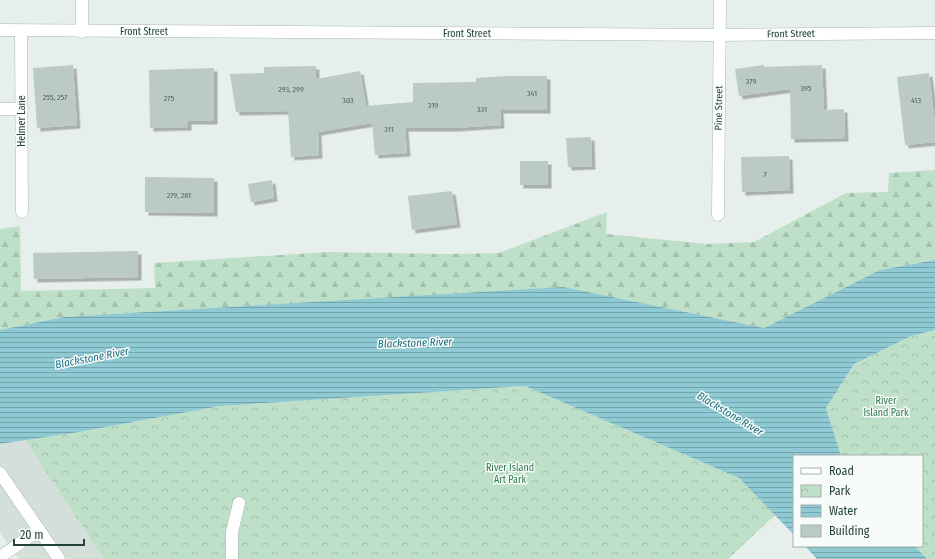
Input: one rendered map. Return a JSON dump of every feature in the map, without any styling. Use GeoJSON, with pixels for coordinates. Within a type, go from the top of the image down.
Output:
{"type":"FeatureCollection","features":[{"type":"Feature","properties":{"kind":"street"},"geometry":{"type":"LineString","coordinates":[[82,0],[82,32]]}},
{"type":"Feature","properties":{"kind":"street","name":"Pine Street"},"geometry":{"type":"LineString","coordinates":[[718,215],[720,0]]}},
{"type":"Feature","properties":{"kind":"street","name":"Front Street"},"geometry":{"type":"LineString","coordinates":[[0,30],[82,32],[720,35],[935,33]]}},
{"type":"Feature","properties":{"kind":"street","name":"Helmer Lane"},"geometry":{"type":"LineString","coordinates":[[21,31],[22,212]]}},
{"type":"Feature","properties":{"kind":"street"},"geometry":{"type":"LineString","coordinates":[[0,109],[22,109]]}},
{"type":"Feature","properties":{"kind":"street"},"geometry":{"type":"LineString","coordinates":[[0,473],[59,559]]}},
{"type":"Feature","properties":{"kind":"street"},"geometry":{"type":"LineString","coordinates":[[232,559],[232,532],[239,503]]}},
{"type":"Feature","properties":{"kind":"street"},"geometry":{"type":"LineString","coordinates":[[0,557],[39,530]]}},
{"type":"Feature","properties":{"kind":"shaded area"},"geometry":{"type":"Polygon","coordinates":[[[25,440],[104,559],[19,559],[0,533],[0,444],[25,440]]]}},
{"type":"Feature","properties":{"kind":"green space"},"geometry":{"type":"Polygon","coordinates":[[[935,170],[935,260],[880,270],[764,328],[563,287],[64,317],[0,330],[0,229],[20,226],[21,291],[155,288],[154,263],[329,252],[448,254],[499,253],[607,212],[606,234],[707,244],[754,242],[846,193],[888,192],[889,173],[935,170]]]}},
{"type":"Feature","properties":{"kind":"green space","name":"River Island Park"},"geometry":{"type":"Polygon","coordinates":[[[935,330],[935,559],[927,559],[916,547],[923,547],[923,455],[841,455],[826,408],[854,364],[911,336],[935,330]]]}},
{"type":"Feature","properties":{"kind":"green space","name":"River Island Art Park"},"geometry":{"type":"Polygon","coordinates":[[[525,386],[739,478],[775,515],[728,559],[104,559],[25,440],[79,432],[220,406],[525,386]]]}},
{"type":"Feature","properties":{"kind":"water","name":"Blackstone River"},"geometry":{"type":"Polygon","coordinates":[[[935,260],[935,330],[911,336],[854,364],[826,408],[841,455],[793,455],[793,534],[739,478],[525,386],[220,406],[79,432],[0,444],[0,330],[64,317],[563,287],[764,328],[880,270],[935,260]]]}},
{"type":"Feature","properties":{"kind":"water"},"geometry":{"type":"Polygon","coordinates":[[[806,547],[916,547],[927,559],[817,559],[806,547]]]}},
{"type":"Feature","properties":{"kind":"building"},"geometry":{"type":"Polygon","coordinates":[[[73,65],[77,125],[37,128],[33,68],[73,65]]]}},
{"type":"Feature","properties":{"kind":"building"},"geometry":{"type":"Polygon","coordinates":[[[764,65],[764,67],[822,65],[824,110],[844,109],[845,138],[791,139],[790,89],[739,96],[735,69],[764,65]]]}},
{"type":"Feature","properties":{"kind":"building"},"geometry":{"type":"Polygon","coordinates":[[[316,66],[316,79],[360,71],[366,106],[413,102],[413,83],[476,82],[476,78],[547,76],[547,110],[500,110],[501,125],[454,128],[405,128],[407,153],[375,155],[372,123],[318,132],[319,155],[291,157],[288,111],[236,112],[230,74],[264,73],[264,67],[316,66]]]}},
{"type":"Feature","properties":{"kind":"building"},"geometry":{"type":"Polygon","coordinates":[[[214,68],[214,121],[188,121],[188,127],[150,128],[149,70],[214,68]]]}},
{"type":"Feature","properties":{"kind":"building"},"geometry":{"type":"Polygon","coordinates":[[[929,73],[935,123],[935,142],[905,145],[897,77],[929,73]]]}},
{"type":"Feature","properties":{"kind":"building"},"geometry":{"type":"Polygon","coordinates":[[[591,137],[592,166],[568,167],[566,138],[591,137]]]}},
{"type":"Feature","properties":{"kind":"building"},"geometry":{"type":"Polygon","coordinates":[[[789,156],[790,190],[742,192],[741,157],[789,156]]]}},
{"type":"Feature","properties":{"kind":"building"},"geometry":{"type":"Polygon","coordinates":[[[520,161],[548,161],[548,185],[520,185],[520,161]]]}},
{"type":"Feature","properties":{"kind":"building"},"geometry":{"type":"Polygon","coordinates":[[[145,177],[214,178],[214,213],[145,212],[145,177]]]}},
{"type":"Feature","properties":{"kind":"building"},"geometry":{"type":"Polygon","coordinates":[[[272,180],[274,198],[251,202],[248,184],[272,180]]]}},
{"type":"Feature","properties":{"kind":"building"},"geometry":{"type":"Polygon","coordinates":[[[452,191],[457,224],[412,230],[408,196],[452,191]]]}},
{"type":"Feature","properties":{"kind":"building"},"geometry":{"type":"Polygon","coordinates":[[[138,251],[138,277],[34,279],[33,253],[138,251]]]}}]}
